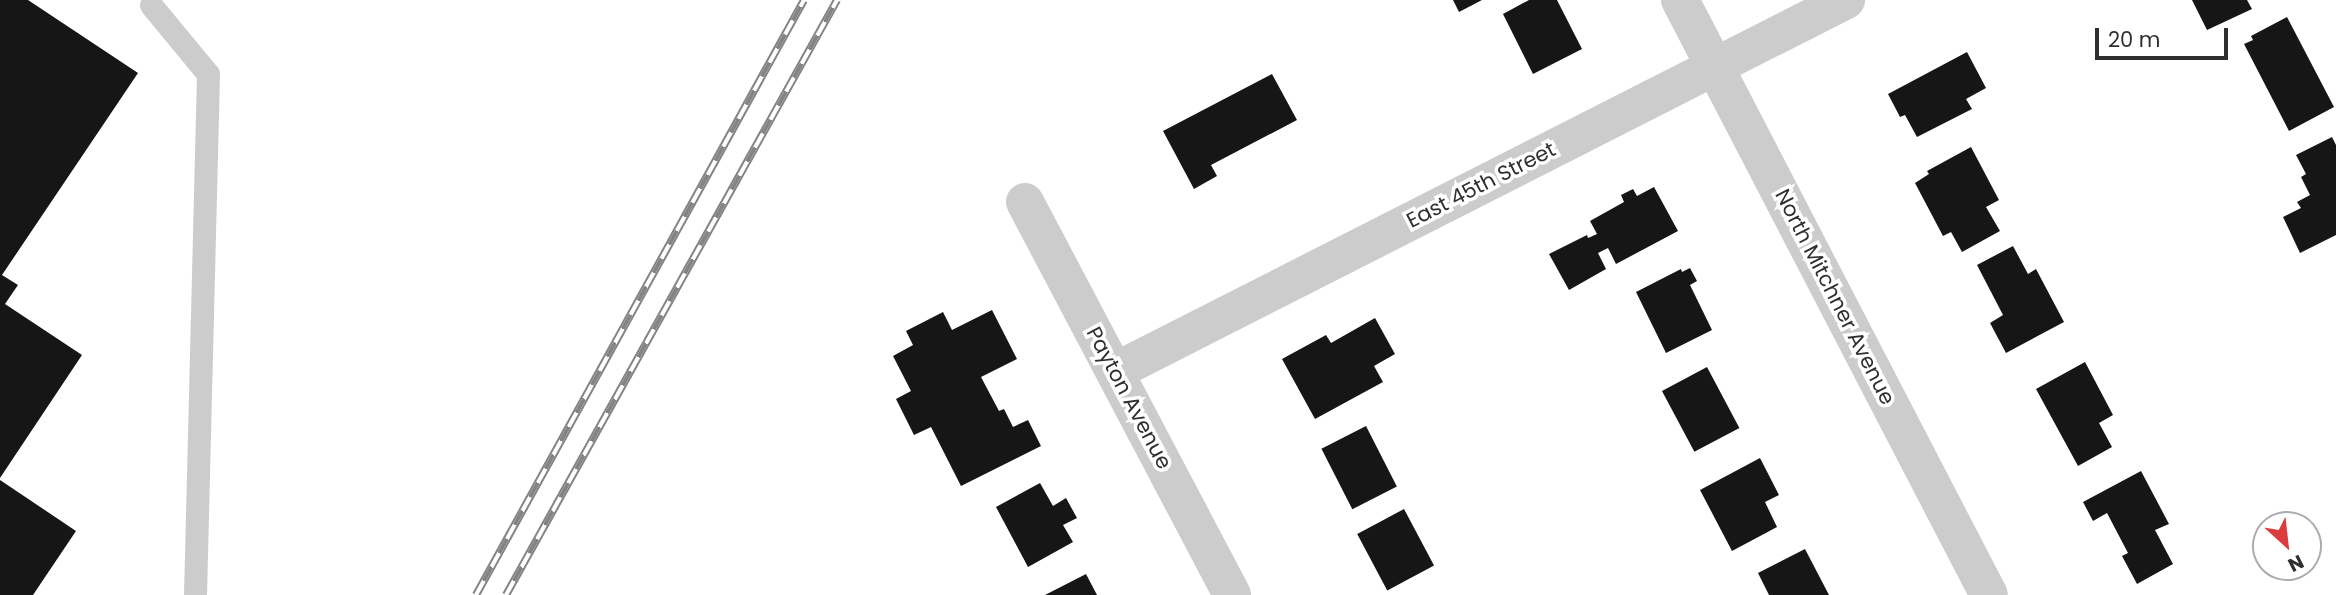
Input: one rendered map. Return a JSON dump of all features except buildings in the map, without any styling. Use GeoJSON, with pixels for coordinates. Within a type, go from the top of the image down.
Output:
{"type":"FeatureCollection","features":[{"type":"Feature","properties":{"kind":"street","name":"North Mitchner Avenue"},"geometry":{"type":"LineString","coordinates":[[1680,0],[1989,595]]}},
{"type":"Feature","properties":{"kind":"street","name":"East 45th Street"},"geometry":{"type":"LineString","coordinates":[[1116,371],[1846,0]]}},
{"type":"Feature","properties":{"kind":"street","name":"Payton Avenue"},"geometry":{"type":"LineString","coordinates":[[1025,201],[1232,595]]}},
{"type":"Feature","properties":{"kind":"lane"},"geometry":{"type":"LineString","coordinates":[[152,5],[208,74],[195,595]]}},
{"type":"Feature","properties":{"kind":"railway"},"geometry":{"type":"LineString","coordinates":[[476,595],[804,0]]}},
{"type":"Feature","properties":{"kind":"railway"},"geometry":{"type":"LineString","coordinates":[[506,595],[837,0]]}}]}
